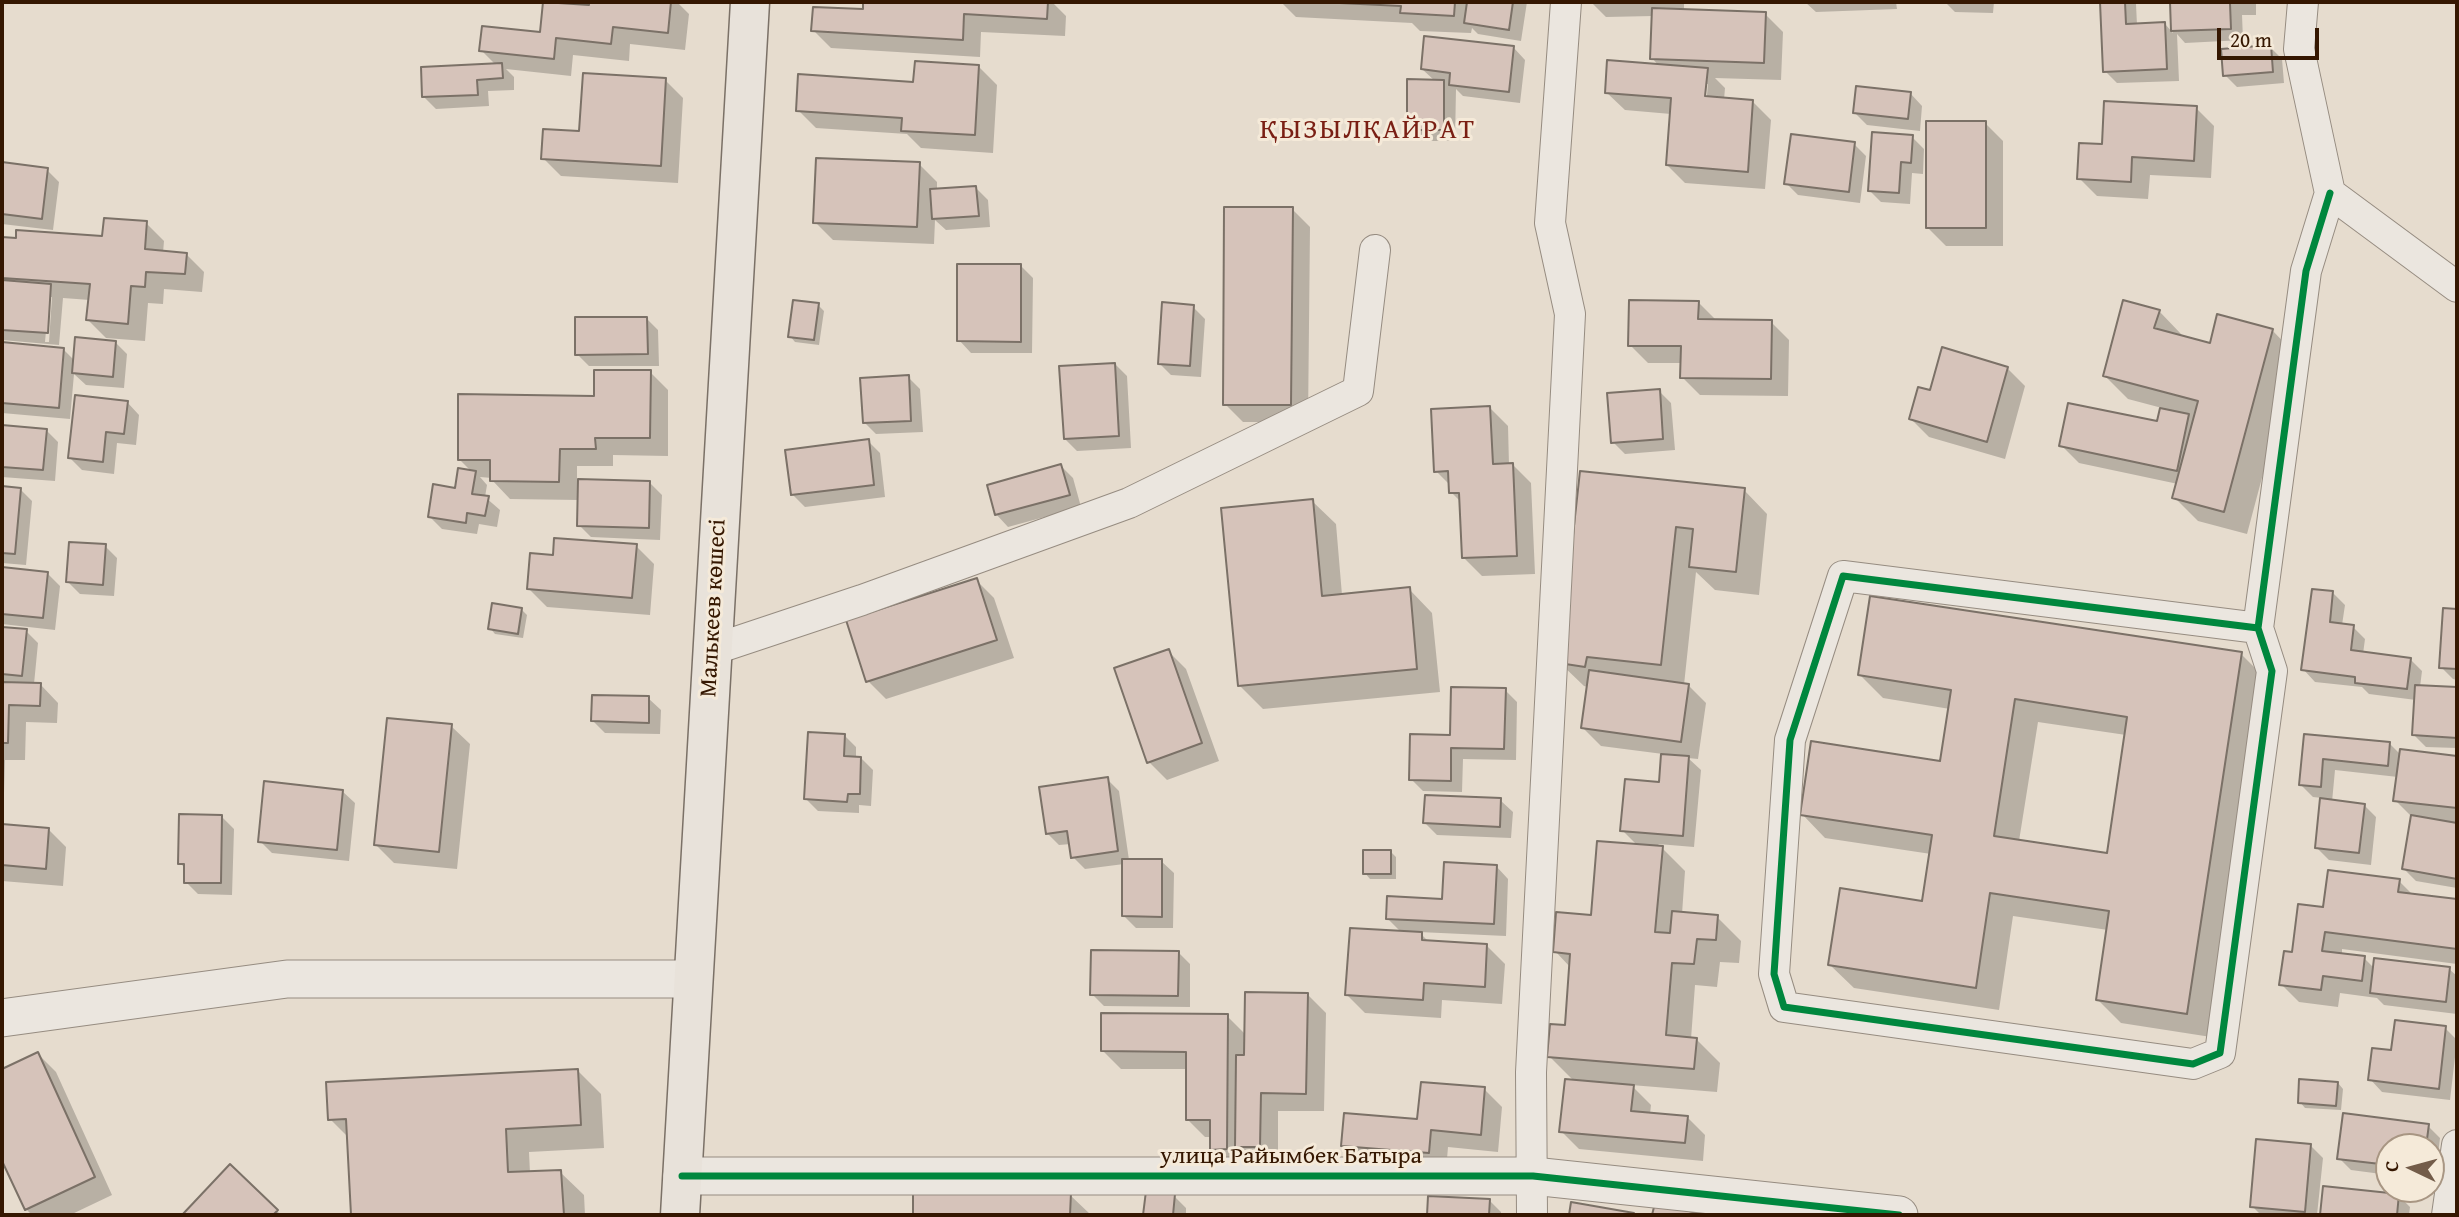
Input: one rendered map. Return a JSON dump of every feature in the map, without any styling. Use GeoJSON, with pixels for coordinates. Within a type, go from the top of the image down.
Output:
{"type":"FeatureCollection","features":[{"type":"Feature","properties":{"kind":"main road","name":"Малькеев көшесі"},"geometry":{"type":"LineString","coordinates":[[680,1215],[750,2]]}},
{"type":"Feature","properties":{"kind":"street"},"geometry":{"type":"LineString","coordinates":[[1532,1215],[1531,1072],[1570,314],[1550,223],[1566,2]]}},
{"type":"Feature","properties":{"kind":"street"},"geometry":{"type":"LineString","coordinates":[[2258,628],[1843,576],[1790,740],[1774,974],[1784,1007],[2193,1064],[2220,1053],[2272,671],[2258,628],[2306,271],[2330,192],[2299,49],[2303,2]]}},
{"type":"Feature","properties":{"kind":"street"},"geometry":{"type":"LineString","coordinates":[[2330,192],[2457,287]]}},
{"type":"Feature","properties":{"kind":"street"},"geometry":{"type":"LineString","coordinates":[[712,650],[862,600],[1129,503],[1358,391],[1375,250]]}},
{"type":"Feature","properties":{"kind":"street"},"geometry":{"type":"LineString","coordinates":[[2,1018],[287,979],[693,979]]}},
{"type":"Feature","properties":{"kind":"street"},"geometry":{"type":"LineString","coordinates":[[2447,1215],[2457,1145]]}},
{"type":"Feature","properties":{"kind":"street","name":"улица Райымбек Батыра"},"geometry":{"type":"LineString","coordinates":[[682,1176],[1533,1176],[1899,1215]]}},
{"type":"Feature","properties":{"kind":"building"},"geometry":{"type":"Polygon","coordinates":[[[543,2],[589,5],[589,2],[671,2],[668,33],[613,27],[611,44],[556,38],[554,59],[479,51],[482,26],[540,32],[543,2]]]}},
{"type":"Feature","properties":{"kind":"building"},"geometry":{"type":"Polygon","coordinates":[[[863,2],[1048,2],[1047,19],[964,14],[963,40],[811,31],[813,7],[863,9],[863,2]]]}},
{"type":"Feature","properties":{"kind":"building"},"geometry":{"type":"Polygon","coordinates":[[[1319,2],[1455,2],[1454,16],[1400,13],[1401,6],[1319,2]]]}},
{"type":"Feature","properties":{"kind":"building"},"geometry":{"type":"Polygon","coordinates":[[[1467,2],[1513,2],[1509,30],[1464,23],[1467,2]]]}},
{"type":"Feature","properties":{"kind":"building"},"geometry":{"type":"Polygon","coordinates":[[[2100,2],[2125,2],[2126,24],[2165,22],[2167,69],[2103,72],[2100,2]]]}},
{"type":"Feature","properties":{"kind":"building"},"geometry":{"type":"Polygon","coordinates":[[[2170,2],[2245,3],[2230,3],[2231,29],[2171,31],[2170,2]]]}},
{"type":"Feature","properties":{"kind":"building"},"geometry":{"type":"Polygon","coordinates":[[[1652,8],[1766,12],[1764,63],[1650,59],[1652,8]]]}},
{"type":"Feature","properties":{"kind":"building"},"geometry":{"type":"Polygon","coordinates":[[[1424,36],[1514,46],[1509,92],[1449,85],[1450,73],[1421,69],[1424,36]]]}},
{"type":"Feature","properties":{"kind":"building"},"geometry":{"type":"Polygon","coordinates":[[[2271,45],[2273,72],[2223,76],[2221,49],[2271,45]]]}},
{"type":"Feature","properties":{"kind":"building"},"geometry":{"type":"Polygon","coordinates":[[[1607,60],[1708,68],[1705,96],[1753,100],[1748,172],[1666,165],[1671,98],[1605,93],[1607,60]]]}},
{"type":"Feature","properties":{"kind":"building"},"geometry":{"type":"Polygon","coordinates":[[[915,61],[979,65],[975,135],[901,131],[902,118],[796,111],[798,74],[913,82],[915,61]]]}},
{"type":"Feature","properties":{"kind":"building"},"geometry":{"type":"Polygon","coordinates":[[[502,63],[503,78],[477,80],[478,95],[422,97],[421,67],[502,63]]]}},
{"type":"Feature","properties":{"kind":"building"},"geometry":{"type":"Polygon","coordinates":[[[583,73],[666,78],[661,166],[541,159],[543,129],[579,131],[583,73]]]}},
{"type":"Feature","properties":{"kind":"building"},"geometry":{"type":"Polygon","coordinates":[[[1407,79],[1444,80],[1444,130],[1407,130],[1407,79]]]}},
{"type":"Feature","properties":{"kind":"building"},"geometry":{"type":"Polygon","coordinates":[[[1856,86],[1911,92],[1908,119],[1853,113],[1856,86]]]}},
{"type":"Feature","properties":{"kind":"building"},"geometry":{"type":"Polygon","coordinates":[[[2104,101],[2197,106],[2194,161],[2132,157],[2131,182],[2077,179],[2079,143],[2102,144],[2104,101]]]}},
{"type":"Feature","properties":{"kind":"building"},"geometry":{"type":"Polygon","coordinates":[[[1926,121],[1986,121],[1986,228],[1926,228],[1926,121]]]}},
{"type":"Feature","properties":{"kind":"building"},"geometry":{"type":"Polygon","coordinates":[[[1872,132],[1913,135],[1911,163],[1901,162],[1899,193],[1868,191],[1872,132]]]}},
{"type":"Feature","properties":{"kind":"building"},"geometry":{"type":"Polygon","coordinates":[[[1791,134],[1855,142],[1849,192],[1784,184],[1791,134]]]}},
{"type":"Feature","properties":{"kind":"building"},"geometry":{"type":"Polygon","coordinates":[[[816,158],[920,162],[917,227],[813,223],[816,158]]]}},
{"type":"Feature","properties":{"kind":"building"},"geometry":{"type":"Polygon","coordinates":[[[2,162],[48,168],[42,219],[2,214],[2,162]]]}},
{"type":"Feature","properties":{"kind":"building"},"geometry":{"type":"Polygon","coordinates":[[[976,186],[979,216],[932,219],[930,189],[976,186]]]}},
{"type":"Feature","properties":{"kind":"building"},"geometry":{"type":"Polygon","coordinates":[[[1224,207],[1293,207],[1291,405],[1223,405],[1224,207]]]}},
{"type":"Feature","properties":{"kind":"building"},"geometry":{"type":"Polygon","coordinates":[[[104,218],[147,221],[145,249],[187,253],[185,274],[146,272],[145,287],[131,286],[128,324],[86,320],[90,284],[2,278],[2,237],[16,238],[16,230],[102,236],[104,218]]]}},
{"type":"Feature","properties":{"kind":"building"},"geometry":{"type":"Polygon","coordinates":[[[957,264],[1021,264],[1021,342],[957,341],[957,264]]]}},
{"type":"Feature","properties":{"kind":"building"},"geometry":{"type":"Polygon","coordinates":[[[2,280],[51,284],[48,333],[2,330],[2,280]]]}},
{"type":"Feature","properties":{"kind":"building"},"geometry":{"type":"Polygon","coordinates":[[[793,300],[819,303],[814,340],[788,337],[793,300]]]}},
{"type":"Feature","properties":{"kind":"building"},"geometry":{"type":"Polygon","coordinates":[[[1629,300],[1699,301],[1698,319],[1772,320],[1771,379],[1680,378],[1681,346],[1628,346],[1629,300]]]}},
{"type":"Feature","properties":{"kind":"building"},"geometry":{"type":"Polygon","coordinates":[[[2123,300],[2160,310],[2154,328],[2210,343],[2217,314],[2273,329],[2224,512],[2172,498],[2198,401],[2103,376],[2123,300]]]}},
{"type":"Feature","properties":{"kind":"building"},"geometry":{"type":"Polygon","coordinates":[[[1162,302],[1194,305],[1190,366],[1158,364],[1162,302]]]}},
{"type":"Feature","properties":{"kind":"building"},"geometry":{"type":"Polygon","coordinates":[[[575,317],[647,317],[648,354],[575,355],[575,317]]]}},
{"type":"Feature","properties":{"kind":"building"},"geometry":{"type":"Polygon","coordinates":[[[75,337],[116,341],[113,377],[72,373],[75,337]]]}},
{"type":"Feature","properties":{"kind":"building"},"geometry":{"type":"Polygon","coordinates":[[[2,342],[64,348],[59,408],[2,403],[2,342]]]}},
{"type":"Feature","properties":{"kind":"building"},"geometry":{"type":"Polygon","coordinates":[[[1942,347],[2008,367],[1987,442],[1909,419],[1918,387],[1930,390],[1942,347]]]}},
{"type":"Feature","properties":{"kind":"building"},"geometry":{"type":"Polygon","coordinates":[[[1115,363],[1119,436],[1064,439],[1059,366],[1115,363]]]}},
{"type":"Feature","properties":{"kind":"building"},"geometry":{"type":"Polygon","coordinates":[[[594,370],[651,370],[650,438],[595,438],[596,449],[560,449],[559,482],[490,481],[490,460],[458,460],[458,394],[594,396],[594,370]]]}},
{"type":"Feature","properties":{"kind":"building"},"geometry":{"type":"Polygon","coordinates":[[[909,375],[911,421],[863,423],[860,378],[909,375]]]}},
{"type":"Feature","properties":{"kind":"building"},"geometry":{"type":"Polygon","coordinates":[[[1660,389],[1663,439],[1611,443],[1607,393],[1660,389]]]}},
{"type":"Feature","properties":{"kind":"building"},"geometry":{"type":"Polygon","coordinates":[[[75,395],[128,401],[124,434],[106,432],[103,462],[68,458],[75,395]]]}},
{"type":"Feature","properties":{"kind":"building"},"geometry":{"type":"Polygon","coordinates":[[[2068,403],[2157,421],[2160,408],[2189,414],[2177,471],[2059,446],[2068,403]]]}},
{"type":"Feature","properties":{"kind":"building"},"geometry":{"type":"Polygon","coordinates":[[[1490,406],[1493,464],[1513,463],[1517,556],[1462,558],[1459,493],[1449,493],[1448,471],[1434,472],[1431,409],[1490,406]]]}},
{"type":"Feature","properties":{"kind":"building"},"geometry":{"type":"Polygon","coordinates":[[[2,425],[47,429],[43,470],[2,467],[2,425]]]}},
{"type":"Feature","properties":{"kind":"building"},"geometry":{"type":"Polygon","coordinates":[[[869,439],[874,485],[791,495],[785,450],[869,439]]]}},
{"type":"Feature","properties":{"kind":"building"},"geometry":{"type":"Polygon","coordinates":[[[1061,464],[1070,495],[995,515],[987,485],[1061,464]]]}},
{"type":"Feature","properties":{"kind":"building"},"geometry":{"type":"Polygon","coordinates":[[[458,468],[476,471],[472,494],[489,496],[485,516],[467,513],[466,523],[428,517],[433,484],[455,488],[458,468]]]}},
{"type":"Feature","properties":{"kind":"building"},"geometry":{"type":"Polygon","coordinates":[[[1580,471],[1745,488],[1736,572],[1689,567],[1693,529],[1676,527],[1661,665],[1587,657],[1585,667],[1559,663],[1580,471]]]}},
{"type":"Feature","properties":{"kind":"building"},"geometry":{"type":"Polygon","coordinates":[[[578,479],[650,481],[649,528],[577,526],[578,479]]]}},
{"type":"Feature","properties":{"kind":"building"},"geometry":{"type":"Polygon","coordinates":[[[2,486],[21,488],[15,554],[2,553],[2,486]]]}},
{"type":"Feature","properties":{"kind":"building"},"geometry":{"type":"Polygon","coordinates":[[[1313,499],[1322,596],[1410,587],[1417,669],[1238,686],[1221,508],[1313,499]]]}},
{"type":"Feature","properties":{"kind":"building"},"geometry":{"type":"Polygon","coordinates":[[[554,538],[637,544],[632,598],[527,589],[530,553],[553,555],[554,538]]]}},
{"type":"Feature","properties":{"kind":"building"},"geometry":{"type":"Polygon","coordinates":[[[69,542],[106,544],[103,585],[66,582],[69,542]]]}},
{"type":"Feature","properties":{"kind":"building"},"geometry":{"type":"Polygon","coordinates":[[[2,567],[48,572],[43,618],[2,614],[2,567]]]}},
{"type":"Feature","properties":{"kind":"building"},"geometry":{"type":"Polygon","coordinates":[[[977,578],[997,640],[866,682],[846,620],[977,578]]]}},
{"type":"Feature","properties":{"kind":"building"},"geometry":{"type":"Polygon","coordinates":[[[2312,589],[2333,591],[2330,622],[2354,625],[2351,650],[2411,658],[2407,689],[2355,683],[2355,677],[2301,670],[2312,589]]]}},
{"type":"Feature","properties":{"kind":"building"},"geometry":{"type":"Polygon","coordinates":[[[1870,596],[2242,652],[2187,1014],[2096,1000],[2109,911],[1990,893],[1976,988],[1828,965],[1840,888],[1922,901],[1932,835],[1800,815],[1811,741],[1940,761],[1951,690],[1858,675],[1870,596]],[[2015,699],[1994,836],[2107,853],[2127,717],[2015,699]]]}},
{"type":"Feature","properties":{"kind":"building"},"geometry":{"type":"Polygon","coordinates":[[[492,603],[522,608],[518,634],[488,629],[492,603]]]}},
{"type":"Feature","properties":{"kind":"building"},"geometry":{"type":"Polygon","coordinates":[[[2443,608],[2457,609],[2457,669],[2439,668],[2443,608]]]}},
{"type":"Feature","properties":{"kind":"building"},"geometry":{"type":"Polygon","coordinates":[[[2,627],[27,629],[22,676],[2,674],[2,627]]]}},
{"type":"Feature","properties":{"kind":"building"},"geometry":{"type":"Polygon","coordinates":[[[1169,649],[1202,743],[1147,763],[1114,668],[1169,649]]]}},
{"type":"Feature","properties":{"kind":"building"},"geometry":{"type":"Polygon","coordinates":[[[1589,670],[1689,684],[1681,742],[1581,728],[1589,670]]]}},
{"type":"Feature","properties":{"kind":"building"},"geometry":{"type":"Polygon","coordinates":[[[2,682],[41,683],[40,706],[9,705],[8,743],[2,743],[2,682]]]}},
{"type":"Feature","properties":{"kind":"building"},"geometry":{"type":"Polygon","coordinates":[[[2415,685],[2457,687],[2457,738],[2412,735],[2415,685]]]}},
{"type":"Feature","properties":{"kind":"building"},"geometry":{"type":"Polygon","coordinates":[[[1451,687],[1506,688],[1504,749],[1451,748],[1451,781],[1409,780],[1410,734],[1450,735],[1451,687]]]}},
{"type":"Feature","properties":{"kind":"building"},"geometry":{"type":"Polygon","coordinates":[[[592,695],[649,696],[649,723],[591,721],[592,695]]]}},
{"type":"Feature","properties":{"kind":"building"},"geometry":{"type":"Polygon","coordinates":[[[387,718],[452,724],[439,852],[374,845],[387,718]]]}},
{"type":"Feature","properties":{"kind":"building"},"geometry":{"type":"Polygon","coordinates":[[[808,732],[845,734],[844,756],[861,757],[860,794],[848,794],[847,802],[804,799],[808,732]]]}},
{"type":"Feature","properties":{"kind":"building"},"geometry":{"type":"Polygon","coordinates":[[[2304,734],[2390,742],[2388,766],[2323,759],[2321,787],[2299,785],[2304,734]]]}},
{"type":"Feature","properties":{"kind":"building"},"geometry":{"type":"Polygon","coordinates":[[[2400,749],[2457,756],[2457,808],[2393,801],[2400,749]]]}},
{"type":"Feature","properties":{"kind":"building"},"geometry":{"type":"Polygon","coordinates":[[[1661,754],[1689,756],[1683,836],[1620,831],[1625,779],[1659,782],[1661,754]]]}},
{"type":"Feature","properties":{"kind":"building"},"geometry":{"type":"Polygon","coordinates":[[[1108,777],[1118,851],[1071,858],[1067,831],[1046,834],[1039,787],[1108,777]]]}},
{"type":"Feature","properties":{"kind":"building"},"geometry":{"type":"Polygon","coordinates":[[[264,781],[343,790],[337,850],[258,842],[264,781]]]}},
{"type":"Feature","properties":{"kind":"building"},"geometry":{"type":"Polygon","coordinates":[[[1425,795],[1501,798],[1500,827],[1423,823],[1425,795]]]}},
{"type":"Feature","properties":{"kind":"building"},"geometry":{"type":"Polygon","coordinates":[[[2320,798],[2365,804],[2359,853],[2315,848],[2320,798]]]}},
{"type":"Feature","properties":{"kind":"building"},"geometry":{"type":"Polygon","coordinates":[[[179,814],[222,815],[221,883],[184,883],[184,864],[178,864],[179,814]]]}},
{"type":"Feature","properties":{"kind":"building"},"geometry":{"type":"Polygon","coordinates":[[[2411,815],[2457,823],[2457,879],[2402,869],[2411,815]]]}},
{"type":"Feature","properties":{"kind":"building"},"geometry":{"type":"Polygon","coordinates":[[[2,824],[49,828],[46,869],[2,865],[2,824]]]}},
{"type":"Feature","properties":{"kind":"building"},"geometry":{"type":"Polygon","coordinates":[[[1597,841],[1663,846],[1655,932],[1670,933],[1672,911],[1718,915],[1716,940],[1697,939],[1694,964],[1672,963],[1666,1035],[1697,1038],[1694,1069],[1547,1057],[1550,1024],[1565,1025],[1570,954],[1553,952],[1556,912],[1591,915],[1597,841]]]}},
{"type":"Feature","properties":{"kind":"building"},"geometry":{"type":"Polygon","coordinates":[[[1363,850],[1391,850],[1391,874],[1363,874],[1363,850]]]}},
{"type":"Feature","properties":{"kind":"building"},"geometry":{"type":"Polygon","coordinates":[[[1122,859],[1162,859],[1162,917],[1122,916],[1122,859]]]}},
{"type":"Feature","properties":{"kind":"building"},"geometry":{"type":"Polygon","coordinates":[[[1444,862],[1497,865],[1494,924],[1386,919],[1387,896],[1442,899],[1444,862]]]}},
{"type":"Feature","properties":{"kind":"building"},"geometry":{"type":"Polygon","coordinates":[[[2328,870],[2400,879],[2398,892],[2457,899],[2457,949],[2325,932],[2322,951],[2365,956],[2362,981],[2323,976],[2321,990],[2279,985],[2284,951],[2292,952],[2298,904],[2323,907],[2328,870]]]}},
{"type":"Feature","properties":{"kind":"building"},"geometry":{"type":"Polygon","coordinates":[[[1350,928],[1422,932],[1422,940],[1487,944],[1485,987],[1424,983],[1423,1000],[1345,995],[1350,928]]]}},
{"type":"Feature","properties":{"kind":"building"},"geometry":{"type":"Polygon","coordinates":[[[1091,950],[1179,951],[1178,996],[1090,995],[1091,950]]]}},
{"type":"Feature","properties":{"kind":"building"},"geometry":{"type":"Polygon","coordinates":[[[2374,958],[2450,967],[2446,1002],[2370,993],[2374,958]]]}},
{"type":"Feature","properties":{"kind":"building"},"geometry":{"type":"Polygon","coordinates":[[[1245,992],[1308,993],[1306,1094],[1261,1093],[1260,1147],[1235,1147],[1236,1055],[1244,1055],[1245,992]]]}},
{"type":"Feature","properties":{"kind":"building"},"geometry":{"type":"Polygon","coordinates":[[[1101,1013],[1228,1014],[1227,1149],[1210,1150],[1210,1120],[1186,1120],[1186,1052],[1101,1051],[1101,1013]]]}},
{"type":"Feature","properties":{"kind":"building"},"geometry":{"type":"Polygon","coordinates":[[[2395,1020],[2446,1026],[2439,1089],[2368,1080],[2372,1048],[2391,1050],[2395,1020]]]}},
{"type":"Feature","properties":{"kind":"building"},"geometry":{"type":"Polygon","coordinates":[[[38,1052],[95,1177],[25,1210],[2,1161],[2,1069],[38,1052]]]}},
{"type":"Feature","properties":{"kind":"building"},"geometry":{"type":"Polygon","coordinates":[[[578,1069],[581,1125],[506,1129],[508,1172],[561,1170],[564,1215],[351,1215],[346,1119],[328,1120],[326,1082],[578,1069]]]}},
{"type":"Feature","properties":{"kind":"building"},"geometry":{"type":"Polygon","coordinates":[[[1565,1079],[1634,1085],[1631,1111],[1688,1116],[1685,1143],[1559,1132],[1565,1079]]]}},
{"type":"Feature","properties":{"kind":"building"},"geometry":{"type":"Polygon","coordinates":[[[2299,1079],[2338,1082],[2336,1106],[2298,1103],[2299,1079]]]}},
{"type":"Feature","properties":{"kind":"building"},"geometry":{"type":"Polygon","coordinates":[[[1421,1082],[1485,1087],[1481,1135],[1431,1130],[1429,1153],[1341,1146],[1344,1113],[1417,1119],[1421,1082]]]}},
{"type":"Feature","properties":{"kind":"building"},"geometry":{"type":"Polygon","coordinates":[[[2343,1113],[2429,1124],[2428,1133],[2375,1133],[2375,1163],[2337,1159],[2343,1113]]]}},
{"type":"Feature","properties":{"kind":"building"},"geometry":{"type":"Polygon","coordinates":[[[2256,1139],[2311,1144],[2305,1212],[2250,1207],[2256,1139]]]}},
{"type":"Feature","properties":{"kind":"building"},"geometry":{"type":"Polygon","coordinates":[[[230,1164],[278,1210],[273,1215],[182,1215],[230,1164]]]}},
{"type":"Feature","properties":{"kind":"building"},"geometry":{"type":"Polygon","coordinates":[[[2323,1186],[2375,1191],[2375,1203],[2398,1203],[2397,1215],[2320,1215],[2323,1186]]]}},
{"type":"Feature","properties":{"kind":"building"},"geometry":{"type":"Polygon","coordinates":[[[913,1191],[1071,1193],[1070,1215],[913,1215],[913,1191]]]}},
{"type":"Feature","properties":{"kind":"building"},"geometry":{"type":"Polygon","coordinates":[[[1146,1191],[1175,1194],[1173,1215],[1143,1215],[1146,1191]]]}},
{"type":"Feature","properties":{"kind":"building"},"geometry":{"type":"Polygon","coordinates":[[[1428,1196],[1490,1199],[1489,1215],[1427,1215],[1428,1196]]]}},
{"type":"Feature","properties":{"kind":"building"},"geometry":{"type":"Polygon","coordinates":[[[1571,1202],[1634,1213],[1569,1215],[1571,1202]]]}},
{"type":"Feature","properties":{"kind":"building"},"geometry":{"type":"Polygon","coordinates":[[[1655,1203],[1706,1215],[1652,1215],[1655,1203]]]}},
{"type":"Feature","properties":{"kind":"cycle path"},"geometry":{"type":"LineString","coordinates":[[2258,628],[1843,576],[1790,740],[1774,974],[1784,1007],[2193,1064],[2220,1053],[2272,671],[2258,628],[2306,271],[2330,193]]}},
{"type":"Feature","properties":{"kind":"cycle path"},"geometry":{"type":"LineString","coordinates":[[682,1176],[1533,1176],[1899,1215]]}},
{"type":"Feature","properties":{"kind":"district","name":"ҚЫЗЫЛҚАЙРАТ"},"geometry":{"type":"Point","coordinates":[1368,131]}}]}
